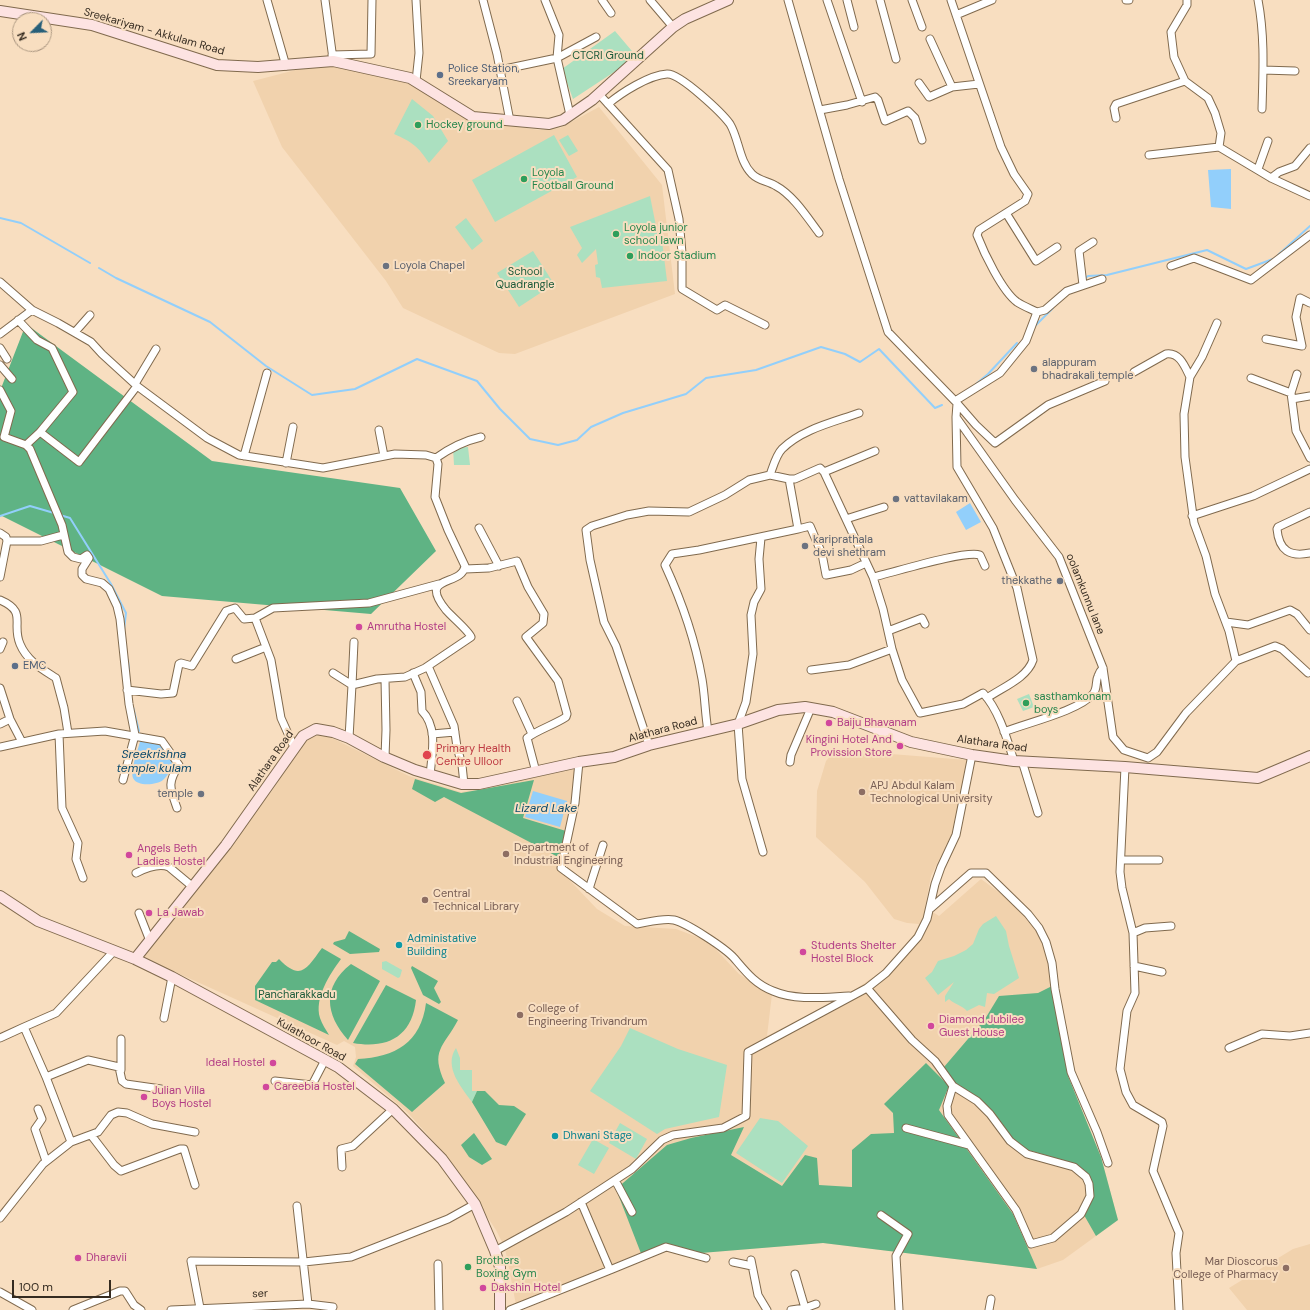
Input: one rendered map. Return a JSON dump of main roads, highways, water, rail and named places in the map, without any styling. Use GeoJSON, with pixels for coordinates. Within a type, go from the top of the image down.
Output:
{"type":"FeatureCollection","features":[{"type":"Feature","properties":{"kind":"main road","name":"Sreekariyam - Akkulam Road"},"geometry":{"type":"LineString","coordinates":[[0,11],[92,25],[217,65],[258,67],[286,66],[332,58],[410,78],[473,117],[549,124],[563,120],[599,94],[673,27],[685,19],[728,0]]}},
{"type":"Feature","properties":{"kind":"main road","name":"Alathara Road"},"geometry":{"type":"LineString","coordinates":[[135,959],[194,887],[267,788],[294,747],[303,736],[314,730],[333,732],[349,738],[385,757],[430,775],[464,784],[479,784],[579,762],[614,757],[649,745],[738,724],[778,710],[805,707],[833,712],[911,742],[972,755],[1018,761],[1125,767],[1258,778],[1309,760]]}},
{"type":"Feature","properties":{"kind":"main road","name":"Kulathoor Road"},"geometry":{"type":"LineString","coordinates":[[0,896],[38,921],[135,959],[172,977],[338,1067],[393,1109],[442,1159],[475,1204],[495,1250],[500,1267],[500,1310]]}},
{"type":"Feature","properties":{"kind":"water"},"geometry":{"type":"Polygon","coordinates":[[[1231,169],[1231,209],[1211,207],[1208,170],[1231,169]]]}},
{"type":"Feature","properties":{"kind":"water"},"geometry":{"type":"Polygon","coordinates":[[[970,503],[981,522],[966,530],[956,512],[970,503]]]}},
{"type":"Feature","properties":{"kind":"water","name":"Sreekrishna temple kulam"},"geometry":{"type":"Polygon","coordinates":[[[151,737],[174,754],[176,762],[167,776],[160,782],[143,784],[135,781],[132,774],[141,738],[151,737]]]}},
{"type":"Feature","properties":{"kind":"water","name":"Lizard Lake"},"geometry":{"type":"Polygon","coordinates":[[[533,791],[567,801],[560,827],[525,817],[533,791]]]}},
{"type":"Feature","properties":{"kind":"waterway"},"geometry":{"type":"LineString","coordinates":[[0,218],[21,223],[90,263]]}},
{"type":"Feature","properties":{"kind":"waterway"},"geometry":{"type":"LineString","coordinates":[[1278,255],[1310,226]]}},
{"type":"Feature","properties":{"kind":"waterway"},"geometry":{"type":"LineString","coordinates":[[1084,279],[1088,276],[1107,275],[1207,250],[1246,269],[1273,259]]}},
{"type":"Feature","properties":{"kind":"waterway"},"geometry":{"type":"LineString","coordinates":[[99,268],[116,278],[210,322],[266,366],[312,395],[355,389],[417,359],[477,381],[500,409],[530,439],[558,445],[577,440],[591,427],[623,413],[686,394],[706,378],[756,370],[821,347],[845,354],[860,362],[879,349],[935,408],[942,405]]}},
{"type":"Feature","properties":{"kind":"waterway"},"geometry":{"type":"LineString","coordinates":[[1035,326],[1053,308]]}},
{"type":"Feature","properties":{"kind":"waterway"},"geometry":{"type":"LineString","coordinates":[[976,384],[988,374],[1017,343]]}},
{"type":"Feature","properties":{"kind":"waterway"},"geometry":{"type":"LineString","coordinates":[[0,516],[30,506],[54,513]]}},
{"type":"Feature","properties":{"kind":"waterway"},"geometry":{"type":"LineString","coordinates":[[60,515],[70,518],[111,584],[126,613],[124,630]]}},
{"type":"Feature","properties":{"kind":"waterway"},"geometry":{"type":"LineString","coordinates":[[128,660],[129,669]]}},
{"type":"Feature","properties":{"kind":"waterway"},"geometry":{"type":"LineString","coordinates":[[133,707],[139,731]]}},
{"type":"Feature","properties":{"kind":"place","name":"Police Station, Sreekaryam"},"geometry":{"type":"Point","coordinates":[440,75]}},
{"type":"Feature","properties":{"kind":"place","name":"Hockey ground"},"geometry":{"type":"Point","coordinates":[418,125]}},
{"type":"Feature","properties":{"kind":"place","name":"Loyola Football Ground"},"geometry":{"type":"Point","coordinates":[524,179]}},
{"type":"Feature","properties":{"kind":"place","name":"Loyola junior school lawn"},"geometry":{"type":"Point","coordinates":[616,234]}},
{"type":"Feature","properties":{"kind":"place","name":"Indoor Stadium"},"geometry":{"type":"Point","coordinates":[630,256]}},
{"type":"Feature","properties":{"kind":"place","name":"Loyola Chapel"},"geometry":{"type":"Point","coordinates":[386,266]}},
{"type":"Feature","properties":{"kind":"place","name":"alappuram bhadrakali temple"},"geometry":{"type":"Point","coordinates":[1034,369]}},
{"type":"Feature","properties":{"kind":"place","name":"vattavilakam"},"geometry":{"type":"Point","coordinates":[896,499]}},
{"type":"Feature","properties":{"kind":"place","name":"kariprathala devi shethram"},"geometry":{"type":"Point","coordinates":[805,546]}},
{"type":"Feature","properties":{"kind":"place","name":"thekkathe"},"geometry":{"type":"Point","coordinates":[1060,581]}},
{"type":"Feature","properties":{"kind":"place","name":"Amrutha Hostel"},"geometry":{"type":"Point","coordinates":[359,627]}},
{"type":"Feature","properties":{"kind":"place","name":"EMC"},"geometry":{"type":"Point","coordinates":[15,666]}},
{"type":"Feature","properties":{"kind":"place","name":"sasthamkonam boys"},"geometry":{"type":"Point","coordinates":[1026,703]}},
{"type":"Feature","properties":{"kind":"place","name":"Baiju Bhavanam"},"geometry":{"type":"Point","coordinates":[829,723]}},
{"type":"Feature","properties":{"kind":"place","name":"Kingini Hotel And Provission Store"},"geometry":{"type":"Point","coordinates":[900,746]}},
{"type":"Feature","properties":{"kind":"place","name":"Primary Health Centre Ulloor"},"geometry":{"type":"Point","coordinates":[427,755]}},
{"type":"Feature","properties":{"kind":"place","name":"APJ Abdul Kalam Technological University"},"geometry":{"type":"Point","coordinates":[862,792]}},
{"type":"Feature","properties":{"kind":"place","name":"temple"},"geometry":{"type":"Point","coordinates":[201,794]}},
{"type":"Feature","properties":{"kind":"place","name":"Department of Industrial Engineering"},"geometry":{"type":"Point","coordinates":[506,854]}},
{"type":"Feature","properties":{"kind":"place","name":"Angels Beth Ladies Hostel"},"geometry":{"type":"Point","coordinates":[129,855]}},
{"type":"Feature","properties":{"kind":"place","name":"Central Technical Library"},"geometry":{"type":"Point","coordinates":[425,900]}},
{"type":"Feature","properties":{"kind":"place","name":"La Jawab"},"geometry":{"type":"Point","coordinates":[149,913]}},
{"type":"Feature","properties":{"kind":"place","name":"Administative Building"},"geometry":{"type":"Point","coordinates":[399,945]}},
{"type":"Feature","properties":{"kind":"place","name":"Students Shelter Hostel Block"},"geometry":{"type":"Point","coordinates":[803,952]}},
{"type":"Feature","properties":{"kind":"place","name":"College of Engineering Trivandrum"},"geometry":{"type":"Point","coordinates":[520,1015]}},
{"type":"Feature","properties":{"kind":"place","name":"Diamond Jubilee Guest House"},"geometry":{"type":"Point","coordinates":[931,1026]}},
{"type":"Feature","properties":{"kind":"place","name":"Ideal Hostel"},"geometry":{"type":"Point","coordinates":[273,1063]}},
{"type":"Feature","properties":{"kind":"place","name":"Careebia Hostel"},"geometry":{"type":"Point","coordinates":[266,1087]}},
{"type":"Feature","properties":{"kind":"place","name":"Julian Villa Boys Hostel"},"geometry":{"type":"Point","coordinates":[144,1097]}},
{"type":"Feature","properties":{"kind":"place","name":"Dhwani Stage"},"geometry":{"type":"Point","coordinates":[555,1136]}},
{"type":"Feature","properties":{"kind":"place","name":"Dharavii"},"geometry":{"type":"Point","coordinates":[78,1258]}},
{"type":"Feature","properties":{"kind":"place","name":"Brothers Boxing Gym"},"geometry":{"type":"Point","coordinates":[468,1267]}},
{"type":"Feature","properties":{"kind":"place","name":"Mar Dioscorus College of Pharmacy"},"geometry":{"type":"Point","coordinates":[1286,1268]}},
{"type":"Feature","properties":{"kind":"place","name":"Dakshin Hotel"},"geometry":{"type":"Point","coordinates":[483,1288]}},
{"type":"Feature","properties":{"kind":"park label","name":"CTCRI Ground"},"geometry":{"type":"Point","coordinates":[608,56]}},
{"type":"Feature","properties":{"kind":"park label","name":"School Quadrangle"},"geometry":{"type":"Point","coordinates":[525,278]}},
{"type":"Feature","properties":{"kind":"park label","name":"Pancharakkadu"},"geometry":{"type":"Point","coordinates":[297,995]}}]}
